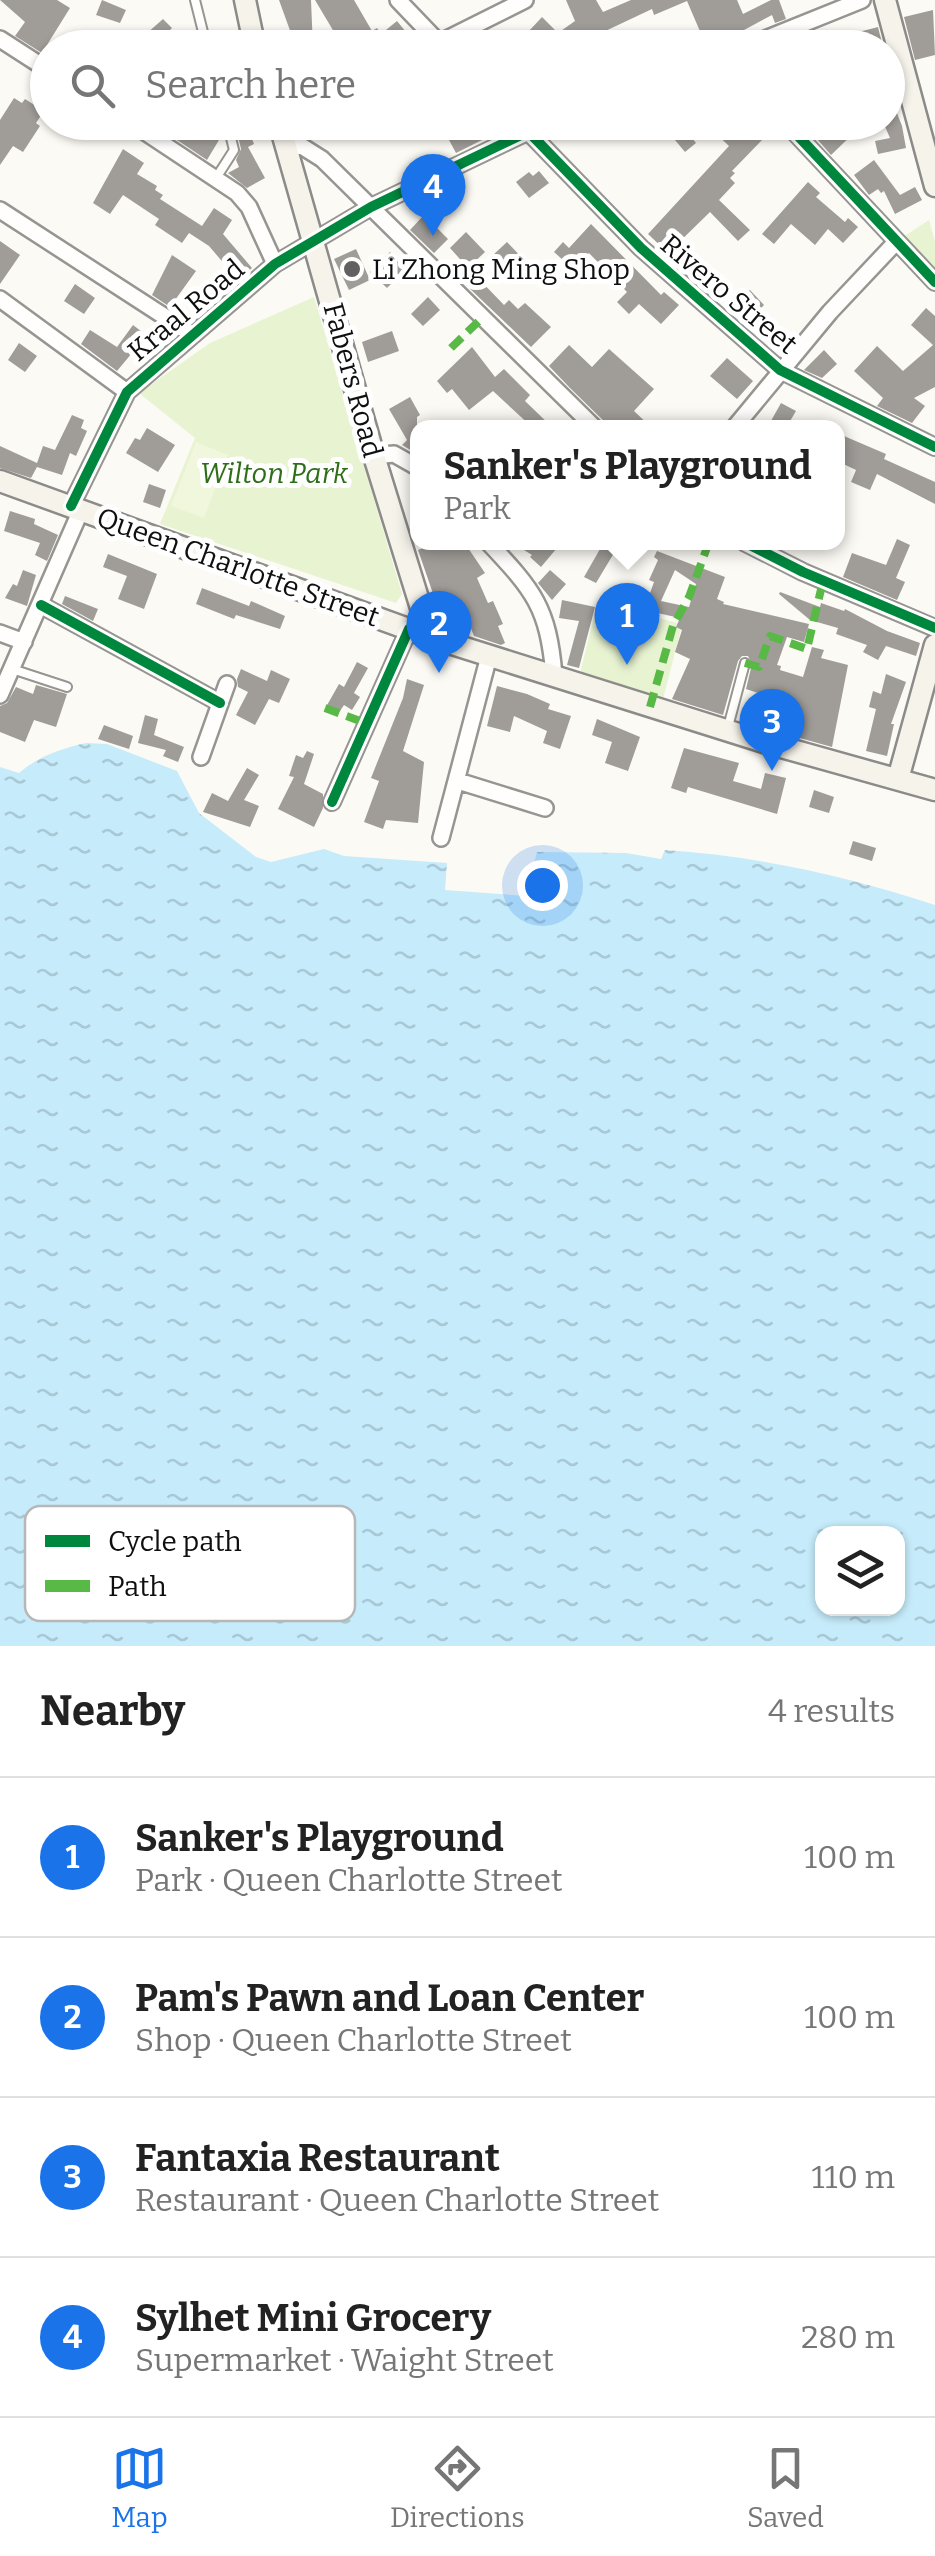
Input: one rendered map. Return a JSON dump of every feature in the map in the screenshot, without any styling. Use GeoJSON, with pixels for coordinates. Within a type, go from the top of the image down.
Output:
{"type":"FeatureCollection","features":[{"type":"Feature","properties":{"kind":"main road"},"geometry":{"type":"LineString","coordinates":[[245,0],[251,30]]}},
{"type":"Feature","properties":{"kind":"main road"},"geometry":{"type":"LineString","coordinates":[[886,0],[894,30]]}},
{"type":"Feature","properties":{"kind":"main road"},"geometry":{"type":"LineString","coordinates":[[905,71],[934,179]]}},
{"type":"Feature","properties":{"kind":"main road","name":"Fabers Road"},"geometry":{"type":"LineString","coordinates":[[285,140],[430,637]]}},
{"type":"Feature","properties":{"kind":"main road","name":"Queen Charlotte Street"},"geometry":{"type":"LineString","coordinates":[[0,481],[430,637],[727,731],[935,790]]}},
{"type":"Feature","properties":{"kind":"main road"},"geometry":{"type":"LineString","coordinates":[[898,779],[935,644]]}},
{"type":"Feature","properties":{"kind":"street"},"geometry":{"type":"LineString","coordinates":[[398,0],[427,30]]}},
{"type":"Feature","properties":{"kind":"street"},"geometry":{"type":"LineString","coordinates":[[470,30],[525,0]]}},
{"type":"Feature","properties":{"kind":"street"},"geometry":{"type":"LineString","coordinates":[[788,30],[862,0]]}},
{"type":"Feature","properties":{"kind":"street"},"geometry":{"type":"LineString","coordinates":[[0,39],[30,58]]}},
{"type":"Feature","properties":{"kind":"street"},"geometry":{"type":"LineString","coordinates":[[158,140],[216,178],[249,208],[276,264]]}},
{"type":"Feature","properties":{"kind":"street","name":"Kraal Road"},"geometry":{"type":"LineString","coordinates":[[0,695],[128,392],[276,264],[370,207],[497,140]]}},
{"type":"Feature","properties":{"kind":"street","name":"Rivero Street"},"geometry":{"type":"LineString","coordinates":[[537,140],[641,248],[780,370],[935,447]]}},
{"type":"Feature","properties":{"kind":"street"},"geometry":{"type":"LineString","coordinates":[[802,140],[935,282]]}},
{"type":"Feature","properties":{"kind":"street"},"geometry":{"type":"LineString","coordinates":[[286,144],[314,152],[586,420]]}},
{"type":"Feature","properties":{"kind":"street"},"geometry":{"type":"LineString","coordinates":[[0,210],[193,335]]}},
{"type":"Feature","properties":{"kind":"street"},"geometry":{"type":"LineString","coordinates":[[740,420],[780,370],[896,242]]}},
{"type":"Feature","properties":{"kind":"street"},"geometry":{"type":"LineString","coordinates":[[0,298],[128,392]]}},
{"type":"Feature","properties":{"kind":"street"},"geometry":{"type":"LineString","coordinates":[[573,420],[579,412]]}},
{"type":"Feature","properties":{"kind":"street"},"geometry":{"type":"LineString","coordinates":[[374,456],[394,454],[410,463]]}},
{"type":"Feature","properties":{"kind":"street"},"geometry":{"type":"LineString","coordinates":[[495,550],[532,590],[540,606],[548,624],[554,675]]}},
{"type":"Feature","properties":{"kind":"street"},"geometry":{"type":"LineString","coordinates":[[760,550],[935,628]]}},
{"type":"Feature","properties":{"kind":"street"},"geometry":{"type":"LineString","coordinates":[[41,605],[220,703]]}},
{"type":"Feature","properties":{"kind":"street"},"geometry":{"type":"LineString","coordinates":[[332,802],[409,628]]}},
{"type":"Feature","properties":{"kind":"street"},"geometry":{"type":"LineString","coordinates":[[0,634],[24,642]]}},
{"type":"Feature","properties":{"kind":"street"},"geometry":{"type":"LineString","coordinates":[[441,838],[489,656]]}},
{"type":"Feature","properties":{"kind":"street"},"geometry":{"type":"LineString","coordinates":[[200,757],[227,684]]}},
{"type":"Feature","properties":{"kind":"street"},"geometry":{"type":"LineString","coordinates":[[458,781],[545,808]]}},
{"type":"Feature","properties":{"kind":"lane"},"geometry":{"type":"LineString","coordinates":[[195,0],[202,30]]}},
{"type":"Feature","properties":{"kind":"lane"},"geometry":{"type":"LineString","coordinates":[[216,178],[234,150],[232,140]]}},
{"type":"Feature","properties":{"kind":"lane"},"geometry":{"type":"LineString","coordinates":[[727,731],[745,664]]}},
{"type":"Feature","properties":{"kind":"lane"},"geometry":{"type":"LineString","coordinates":[[12,668],[67,688]]}},
{"type":"Feature","properties":{"kind":"green space"},"geometry":{"type":"Polygon","coordinates":[[[929,220],[935,242],[935,270],[903,237],[929,220]]]}},
{"type":"Feature","properties":{"kind":"green space","name":"Wilton Park"},"geometry":{"type":"Polygon","coordinates":[[[314,297],[402,594],[396,603],[160,524],[195,438],[139,393],[210,343],[314,297]]]}},
{"type":"Feature","properties":{"kind":"green space"},"geometry":{"type":"Polygon","coordinates":[[[196,442],[228,455],[204,518],[171,506],[196,442]]]}},
{"type":"Feature","properties":{"kind":"green space"},"geometry":{"type":"Polygon","coordinates":[[[598,601],[677,623],[676,627],[681,629],[662,703],[579,677],[598,601]]]}},
{"type":"Feature","properties":{"kind":"water"},"geometry":{"type":"Polygon","coordinates":[[[86,743],[107,744],[177,771],[199,813],[256,857],[271,862],[324,849],[344,856],[447,863],[445,890],[526,896],[537,852],[626,853],[661,859],[665,850],[802,869],[935,905],[935,1646],[0,1646],[0,767],[19,773],[42,758],[86,743]]]}},
{"type":"Feature","properties":{"kind":"building"},"geometry":{"type":"Polygon","coordinates":[[[0,0],[57,0],[70,8],[56,30],[30,30],[30,45],[15,36],[25,22],[0,0]]]}},
{"type":"Feature","properties":{"kind":"building"},"geometry":{"type":"Polygon","coordinates":[[[102,0],[126,10],[120,23],[96,15],[102,0]]]}},
{"type":"Feature","properties":{"kind":"building"},"geometry":{"type":"Polygon","coordinates":[[[279,0],[311,0],[312,30],[290,30],[279,0]]]}},
{"type":"Feature","properties":{"kind":"building"},"geometry":{"type":"Polygon","coordinates":[[[315,0],[354,0],[371,30],[333,30],[315,0]]]}},
{"type":"Feature","properties":{"kind":"building"},"geometry":{"type":"Polygon","coordinates":[[[566,0],[596,0],[603,12],[631,0],[737,0],[743,14],[779,0],[786,19],[775,23],[772,15],[744,30],[699,30],[687,1],[654,15],[652,9],[607,30],[562,30],[575,21],[566,0]]]}},
{"type":"Feature","properties":{"kind":"building"},"geometry":{"type":"Polygon","coordinates":[[[933,10],[935,55],[915,60],[904,17],[933,10]]]}},
{"type":"Feature","properties":{"kind":"building"},"geometry":{"type":"Polygon","coordinates":[[[542,17],[555,30],[530,30],[542,17]]]}},
{"type":"Feature","properties":{"kind":"building"},"geometry":{"type":"Polygon","coordinates":[[[163,19],[172,28],[170,30],[151,30],[163,19]]]}},
{"type":"Feature","properties":{"kind":"building"},"geometry":{"type":"Polygon","coordinates":[[[397,21],[404,30],[386,30],[397,21]]]}},
{"type":"Feature","properties":{"kind":"building"},"geometry":{"type":"Polygon","coordinates":[[[14,98],[30,102],[31,140],[23,152],[13,146],[0,165],[0,120],[14,98]]]}},
{"type":"Feature","properties":{"kind":"building"},"geometry":{"type":"Polygon","coordinates":[[[177,140],[219,140],[207,160],[177,140]]]}},
{"type":"Feature","properties":{"kind":"building"},"geometry":{"type":"Polygon","coordinates":[[[239,140],[252,140],[254,144],[248,147],[265,178],[247,188],[228,173],[239,167],[236,160],[241,149],[239,140]]]}},
{"type":"Feature","properties":{"kind":"building"},"geometry":{"type":"Polygon","coordinates":[[[449,140],[482,140],[456,153],[449,140]]]}},
{"type":"Feature","properties":{"kind":"building"},"geometry":{"type":"Polygon","coordinates":[[[675,140],[694,140],[696,143],[685,152],[675,140]]]}},
{"type":"Feature","properties":{"kind":"building"},"geometry":{"type":"Polygon","coordinates":[[[723,140],[762,140],[732,171],[735,173],[730,178],[735,183],[719,200],[750,230],[738,241],[710,212],[668,253],[648,234],[729,146],[723,140]]]}},
{"type":"Feature","properties":{"kind":"building"},"geometry":{"type":"Polygon","coordinates":[[[818,140],[847,140],[831,155],[818,140]]]}},
{"type":"Feature","properties":{"kind":"building"},"geometry":{"type":"Polygon","coordinates":[[[905,140],[906,148],[878,154],[875,141],[905,140]]]}},
{"type":"Feature","properties":{"kind":"building"},"geometry":{"type":"Polygon","coordinates":[[[123,149],[144,163],[137,174],[157,186],[155,190],[163,195],[160,199],[202,226],[214,208],[232,220],[223,234],[252,268],[238,280],[209,246],[189,233],[182,243],[155,225],[159,219],[123,195],[110,214],[93,203],[123,149]]]}},
{"type":"Feature","properties":{"kind":"building"},"geometry":{"type":"Polygon","coordinates":[[[874,160],[900,195],[915,187],[922,200],[895,214],[884,191],[878,189],[869,195],[854,175],[874,160]]]}},
{"type":"Feature","properties":{"kind":"building"},"geometry":{"type":"Polygon","coordinates":[[[539,171],[549,183],[529,198],[516,182],[529,172],[533,176],[539,171]]]}},
{"type":"Feature","properties":{"kind":"building"},"geometry":{"type":"Polygon","coordinates":[[[808,182],[820,193],[816,197],[845,222],[848,218],[858,227],[843,243],[828,229],[815,245],[791,224],[774,244],[762,234],[808,182]]]}},
{"type":"Feature","properties":{"kind":"building"},"geometry":{"type":"Polygon","coordinates":[[[424,215],[448,239],[434,253],[410,230],[424,215]]]}},
{"type":"Feature","properties":{"kind":"building"},"geometry":{"type":"Polygon","coordinates":[[[591,224],[661,295],[664,292],[679,305],[661,324],[639,304],[629,314],[617,302],[627,292],[589,253],[574,270],[554,252],[563,242],[569,248],[591,224]]]}},
{"type":"Feature","properties":{"kind":"building"},"geometry":{"type":"Polygon","coordinates":[[[466,232],[485,252],[468,268],[450,248],[466,232]]]}},
{"type":"Feature","properties":{"kind":"building"},"geometry":{"type":"Polygon","coordinates":[[[0,241],[20,255],[0,284],[0,241]]]}},
{"type":"Feature","properties":{"kind":"building"},"geometry":{"type":"Polygon","coordinates":[[[507,242],[528,264],[514,278],[492,256],[507,242]]]}},
{"type":"Feature","properties":{"kind":"building","name":"Li Zhong Ming Shop"},"geometry":{"type":"Polygon","coordinates":[[[356,249],[370,280],[349,290],[334,259],[356,249]]]}},
{"type":"Feature","properties":{"kind":"building"},"geometry":{"type":"Polygon","coordinates":[[[390,252],[405,270],[387,288],[370,272],[390,252]]]}},
{"type":"Feature","properties":{"kind":"building"},"geometry":{"type":"Polygon","coordinates":[[[172,255],[196,271],[170,307],[152,295],[172,255]]]}},
{"type":"Feature","properties":{"kind":"building"},"geometry":{"type":"Polygon","coordinates":[[[476,276],[504,305],[509,300],[518,309],[525,303],[551,327],[531,347],[466,285],[476,276]]]}},
{"type":"Feature","properties":{"kind":"building"},"geometry":{"type":"Polygon","coordinates":[[[75,284],[95,298],[84,314],[64,301],[75,284]]]}},
{"type":"Feature","properties":{"kind":"building"},"geometry":{"type":"Polygon","coordinates":[[[750,290],[764,305],[753,316],[738,302],[750,290]]]}},
{"type":"Feature","properties":{"kind":"building"},"geometry":{"type":"Polygon","coordinates":[[[428,297],[440,310],[423,326],[411,314],[428,297]]]}},
{"type":"Feature","properties":{"kind":"building"},"geometry":{"type":"Polygon","coordinates":[[[926,308],[935,316],[935,387],[914,398],[925,406],[912,423],[877,406],[883,398],[854,371],[877,346],[903,371],[933,345],[911,325],[926,308]]]}},
{"type":"Feature","properties":{"kind":"building"},"geometry":{"type":"Polygon","coordinates":[[[133,325],[158,344],[144,362],[132,353],[117,371],[81,344],[90,330],[117,347],[133,325]]]}},
{"type":"Feature","properties":{"kind":"building"},"geometry":{"type":"Polygon","coordinates":[[[392,331],[399,351],[368,362],[362,342],[392,331]]]}},
{"type":"Feature","properties":{"kind":"building"},"geometry":{"type":"Polygon","coordinates":[[[19,343],[37,356],[25,372],[8,360],[19,343]]]}},
{"type":"Feature","properties":{"kind":"building"},"geometry":{"type":"Polygon","coordinates":[[[569,345],[592,367],[609,349],[654,389],[634,411],[644,420],[603,420],[549,366],[569,345]]]}},
{"type":"Feature","properties":{"kind":"building"},"geometry":{"type":"Polygon","coordinates":[[[472,347],[495,377],[504,369],[530,395],[525,401],[545,420],[524,420],[493,391],[469,410],[452,389],[447,393],[437,381],[472,347]]]}},
{"type":"Feature","properties":{"kind":"building"},"geometry":{"type":"Polygon","coordinates":[[[824,350],[837,364],[822,378],[804,370],[824,350]]]}},
{"type":"Feature","properties":{"kind":"building"},"geometry":{"type":"Polygon","coordinates":[[[727,358],[753,381],[737,399],[710,376],[727,358]]]}},
{"type":"Feature","properties":{"kind":"building"},"geometry":{"type":"Polygon","coordinates":[[[410,397],[420,415],[417,420],[410,420],[410,450],[402,445],[407,440],[389,409],[410,397]]]}},
{"type":"Feature","properties":{"kind":"building"},"geometry":{"type":"Polygon","coordinates":[[[781,403],[796,411],[791,420],[771,420],[781,403]]]}},
{"type":"Feature","properties":{"kind":"building"},"geometry":{"type":"Polygon","coordinates":[[[72,415],[84,420],[81,428],[87,431],[76,456],[70,453],[62,475],[37,467],[31,478],[0,468],[0,446],[37,463],[43,446],[55,450],[72,415]]]}},
{"type":"Feature","properties":{"kind":"building"},"geometry":{"type":"Polygon","coordinates":[[[147,428],[175,445],[158,472],[126,453],[147,428]]]}},
{"type":"Feature","properties":{"kind":"building"},"geometry":{"type":"Polygon","coordinates":[[[845,436],[935,482],[935,504],[877,474],[870,490],[851,482],[856,470],[845,465],[845,436]]]}},
{"type":"Feature","properties":{"kind":"building"},"geometry":{"type":"Polygon","coordinates":[[[149,484],[166,490],[160,508],[143,502],[149,484]]]}},
{"type":"Feature","properties":{"kind":"building"},"geometry":{"type":"Polygon","coordinates":[[[10,511],[35,519],[34,524],[58,535],[47,561],[35,555],[40,543],[4,531],[10,511]]]}},
{"type":"Feature","properties":{"kind":"building"},"geometry":{"type":"Polygon","coordinates":[[[897,539],[910,545],[896,578],[905,582],[897,600],[843,577],[852,553],[886,565],[897,539]]]}},
{"type":"Feature","properties":{"kind":"building"},"geometry":{"type":"Polygon","coordinates":[[[418,550],[469,550],[485,573],[477,578],[503,624],[498,626],[505,643],[474,636],[470,626],[460,632],[450,629],[439,611],[418,550]]]}},
{"type":"Feature","properties":{"kind":"building"},"geometry":{"type":"Polygon","coordinates":[[[524,550],[555,550],[541,567],[524,550]]]}},
{"type":"Feature","properties":{"kind":"building"},"geometry":{"type":"Polygon","coordinates":[[[599,550],[616,550],[596,583],[584,577],[599,550]]]}},
{"type":"Feature","properties":{"kind":"building"},"geometry":{"type":"Polygon","coordinates":[[[619,550],[637,550],[641,554],[632,564],[619,550]]]}},
{"type":"Feature","properties":{"kind":"building"},"geometry":{"type":"Polygon","coordinates":[[[657,551],[725,577],[717,599],[723,604],[809,624],[804,642],[787,637],[777,665],[780,670],[803,677],[812,647],[824,650],[821,658],[848,665],[832,747],[789,735],[791,728],[764,721],[770,697],[746,689],[752,664],[748,656],[738,661],[723,715],[672,699],[690,659],[675,652],[682,630],[676,627],[680,618],[644,610],[654,582],[649,580],[658,560],[654,557],[657,551]],[[675,570],[661,601],[689,607],[696,584],[675,570]]]}},
{"type":"Feature","properties":{"kind":"building"},"geometry":{"type":"Polygon","coordinates":[[[108,554],[157,574],[144,609],[118,599],[127,576],[103,567],[108,554]]]}},
{"type":"Feature","properties":{"kind":"building"},"geometry":{"type":"Polygon","coordinates":[[[23,570],[36,575],[27,606],[5,598],[13,584],[17,586],[23,570]]]}},
{"type":"Feature","properties":{"kind":"building"},"geometry":{"type":"Polygon","coordinates":[[[550,570],[566,584],[552,600],[538,583],[550,570]]]}},
{"type":"Feature","properties":{"kind":"building"},"geometry":{"type":"Polygon","coordinates":[[[202,588],[249,606],[251,601],[285,616],[280,629],[236,615],[234,619],[196,604],[202,588]]]}},
{"type":"Feature","properties":{"kind":"building"},"geometry":{"type":"Polygon","coordinates":[[[780,592],[820,607],[821,603],[845,609],[920,643],[916,656],[886,646],[878,660],[863,652],[867,645],[836,634],[838,628],[810,620],[780,592]]]}},
{"type":"Feature","properties":{"kind":"building"},"geometry":{"type":"Polygon","coordinates":[[[65,596],[98,609],[93,621],[62,604],[65,596]]]}},
{"type":"Feature","properties":{"kind":"building"},"geometry":{"type":"Polygon","coordinates":[[[562,600],[595,607],[579,668],[567,665],[579,621],[559,618],[562,600]]]}},
{"type":"Feature","properties":{"kind":"building"},"geometry":{"type":"Polygon","coordinates":[[[357,662],[368,668],[354,693],[360,697],[352,710],[344,705],[338,714],[326,707],[339,684],[344,687],[357,662]]]}},
{"type":"Feature","properties":{"kind":"building"},"geometry":{"type":"Polygon","coordinates":[[[241,669],[267,681],[271,670],[290,679],[279,703],[269,699],[255,725],[236,715],[248,692],[238,687],[241,669]]]}},
{"type":"Feature","properties":{"kind":"building"},"geometry":{"type":"Polygon","coordinates":[[[886,674],[906,682],[891,724],[887,756],[866,751],[876,709],[869,707],[873,691],[881,694],[886,674]]]}},
{"type":"Feature","properties":{"kind":"building"},"geometry":{"type":"Polygon","coordinates":[[[407,679],[424,685],[403,751],[424,762],[418,823],[386,820],[383,829],[364,822],[379,781],[371,778],[407,679]]]}},
{"type":"Feature","properties":{"kind":"building"},"geometry":{"type":"Polygon","coordinates":[[[36,685],[67,694],[56,727],[34,720],[25,742],[0,732],[0,706],[7,703],[16,687],[33,694],[36,685]]]}},
{"type":"Feature","properties":{"kind":"building"},"geometry":{"type":"Polygon","coordinates":[[[497,686],[527,694],[550,704],[548,709],[571,716],[560,749],[543,743],[547,731],[514,716],[510,732],[487,726],[497,686]]]}},
{"type":"Feature","properties":{"kind":"building"},"geometry":{"type":"Polygon","coordinates":[[[145,715],[158,719],[154,735],[184,747],[178,762],[163,756],[166,750],[138,743],[145,715]]]}},
{"type":"Feature","properties":{"kind":"building"},"geometry":{"type":"Polygon","coordinates":[[[597,719],[640,737],[628,771],[605,763],[612,742],[592,735],[597,719]]]}},
{"type":"Feature","properties":{"kind":"building"},"geometry":{"type":"Polygon","coordinates":[[[104,725],[133,736],[129,749],[98,739],[104,725]]]}},
{"type":"Feature","properties":{"kind":"building"},"geometry":{"type":"Polygon","coordinates":[[[684,748],[739,763],[733,781],[761,789],[765,773],[786,778],[777,814],[688,787],[686,793],[671,788],[684,748]]]}},
{"type":"Feature","properties":{"kind":"building"},"geometry":{"type":"Polygon","coordinates":[[[307,751],[314,754],[304,784],[323,794],[323,808],[314,827],[278,809],[294,777],[289,776],[296,755],[303,758],[307,751]]]}},
{"type":"Feature","properties":{"kind":"building"},"geometry":{"type":"Polygon","coordinates":[[[247,768],[259,775],[244,800],[259,806],[250,827],[203,812],[212,793],[228,801],[247,768]]]}},
{"type":"Feature","properties":{"kind":"building"},"geometry":{"type":"Polygon","coordinates":[[[814,790],[834,797],[829,813],[809,807],[814,790]]]}},
{"type":"Feature","properties":{"kind":"building"},"geometry":{"type":"Polygon","coordinates":[[[853,841],[876,848],[872,861],[849,854],[853,841]]]}},
{"type":"Feature","properties":{"kind":"marked path"},"geometry":{"type":"LineString","coordinates":[[451,348],[483,317]]}},
{"type":"Feature","properties":{"kind":"marked path"},"geometry":{"type":"LineString","coordinates":[[650,707],[673,626],[689,597],[706,550]]}},
{"type":"Feature","properties":{"kind":"marked path"},"geometry":{"type":"LineString","coordinates":[[745,663],[759,667],[770,636],[807,649],[823,581]]}},
{"type":"Feature","properties":{"kind":"marked path"},"geometry":{"type":"LineString","coordinates":[[325,708],[365,723]]}},
{"type":"Feature","properties":{"kind":"cycle path"},"geometry":{"type":"LineString","coordinates":[[71,506],[127,392],[275,264],[371,207],[511,140]]}},
{"type":"Feature","properties":{"kind":"cycle path"},"geometry":{"type":"LineString","coordinates":[[536,140],[641,248],[780,370],[935,447]]}},
{"type":"Feature","properties":{"kind":"cycle path"},"geometry":{"type":"LineString","coordinates":[[802,140],[935,282]]}},
{"type":"Feature","properties":{"kind":"cycle path"},"geometry":{"type":"LineString","coordinates":[[760,550],[935,628]]}},
{"type":"Feature","properties":{"kind":"cycle path"},"geometry":{"type":"LineString","coordinates":[[41,605],[220,703]]}},
{"type":"Feature","properties":{"kind":"cycle path"},"geometry":{"type":"LineString","coordinates":[[332,802],[409,629]]}},
{"type":"Feature","properties":{"kind":"place","name":"Sylhet Mini Grocery"},"geometry":{"type":"Point","coordinates":[433,236]}},
{"type":"Feature","properties":{"kind":"place","name":"Li Zhong Ming Shop"},"geometry":{"type":"Point","coordinates":[352,269]}},
{"type":"Feature","properties":{"kind":"place","name":"Sanker's Playground"},"geometry":{"type":"Point","coordinates":[627,665]}},
{"type":"Feature","properties":{"kind":"place","name":"Pam's Pawn and Loan Center"},"geometry":{"type":"Point","coordinates":[439,673]}},
{"type":"Feature","properties":{"kind":"place","name":"Fantaxia Restaurant"},"geometry":{"type":"Point","coordinates":[772,771]}}]}
